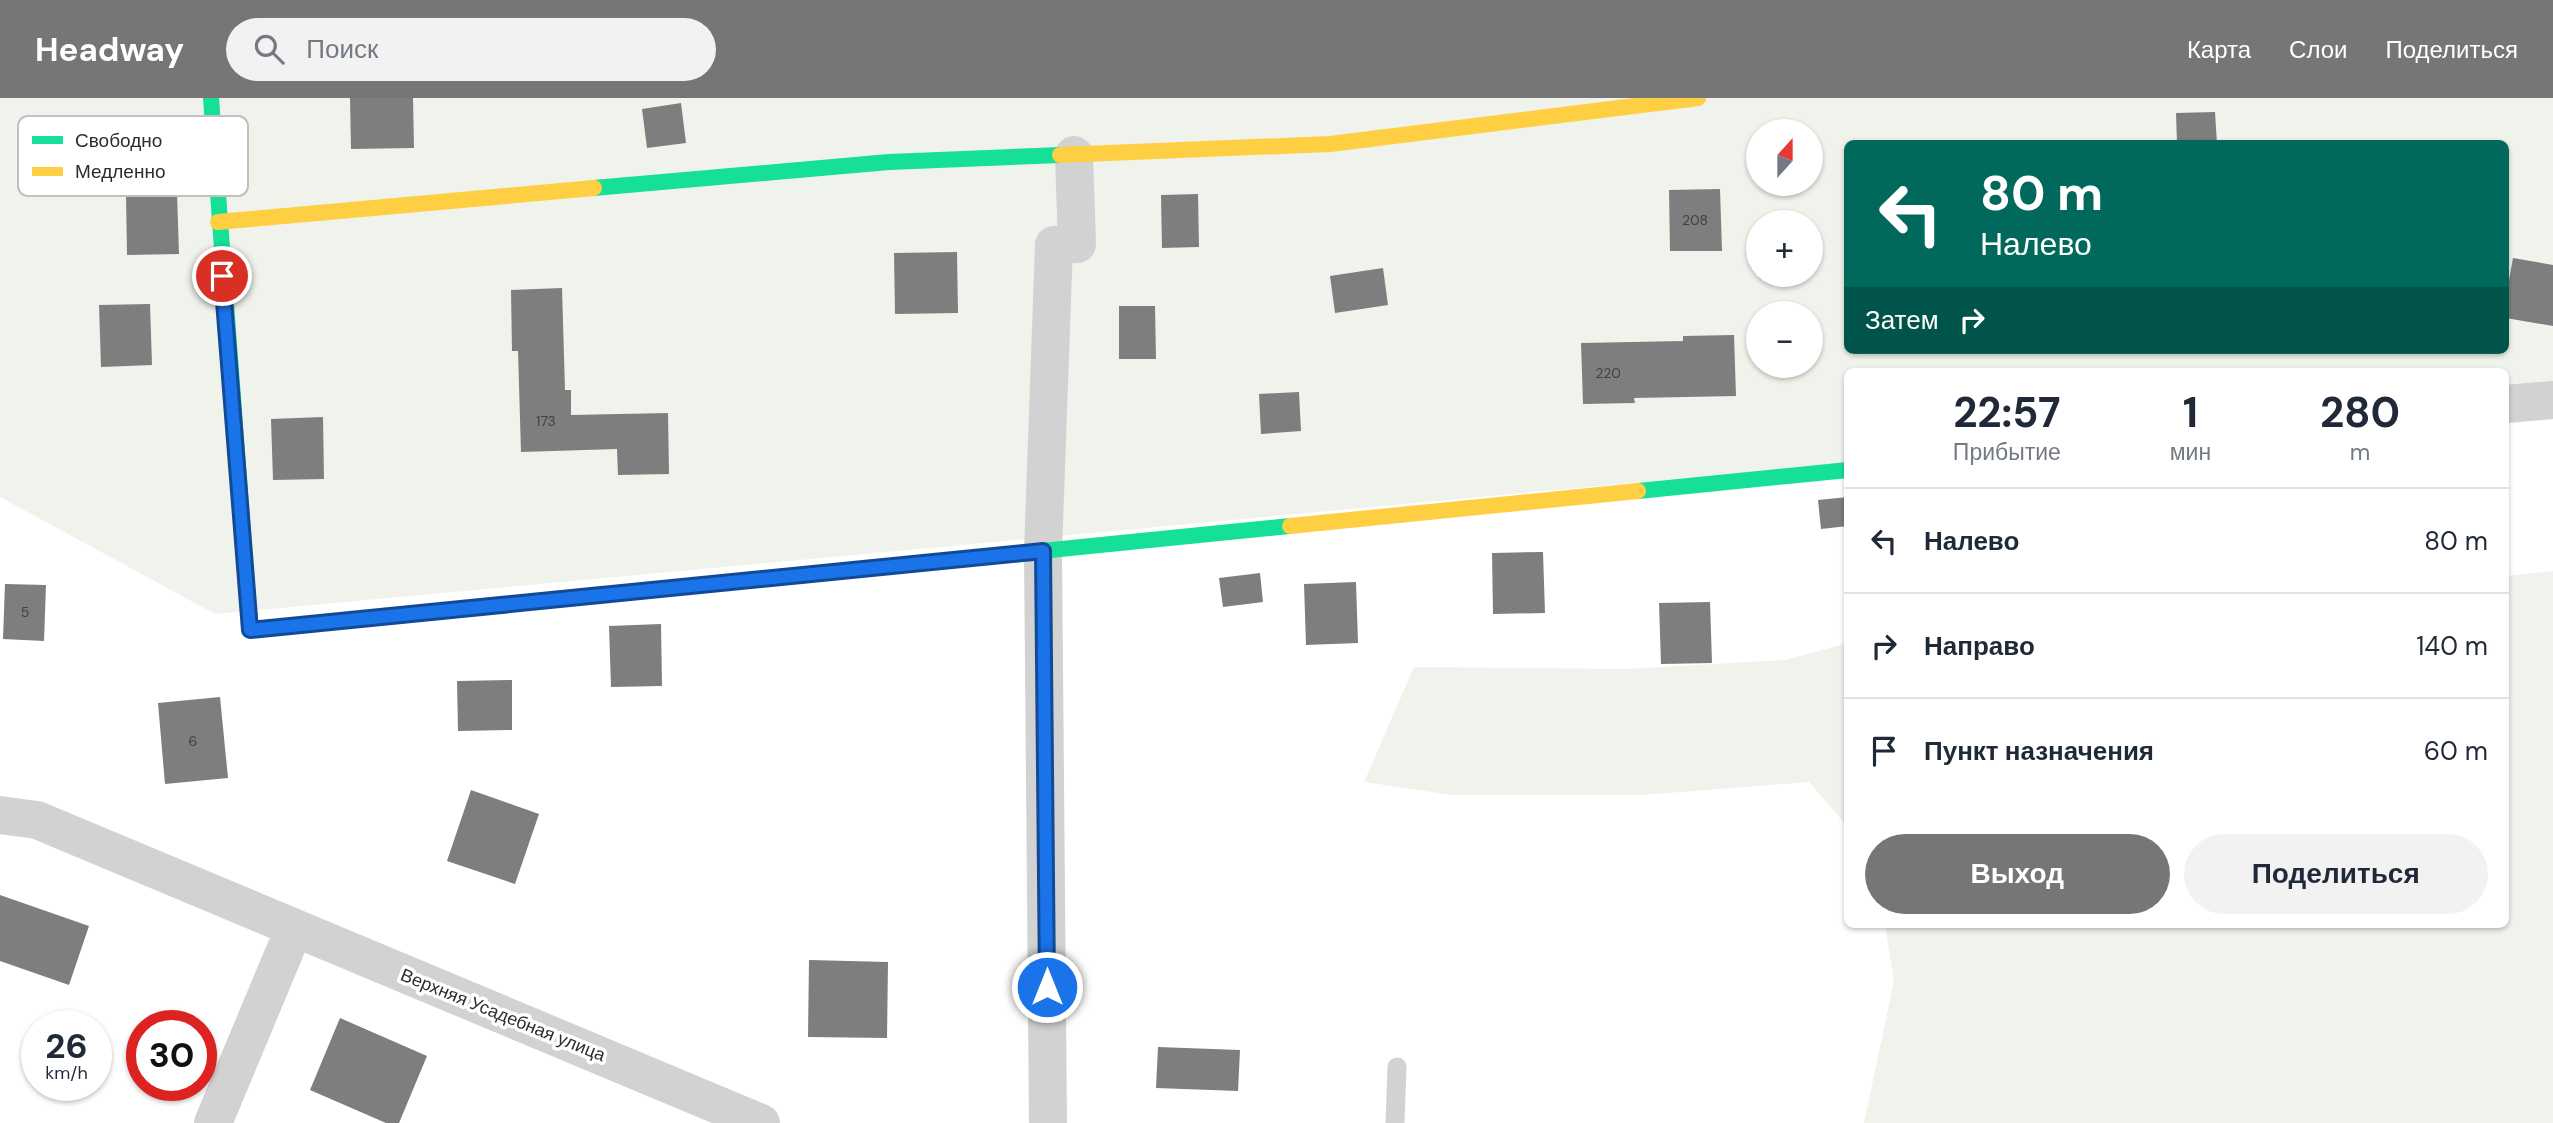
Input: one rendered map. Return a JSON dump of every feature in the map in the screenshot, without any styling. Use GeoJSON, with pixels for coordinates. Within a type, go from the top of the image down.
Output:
{"type":"FeatureCollection","features":[{"type":"Feature","properties":{"kind":"street"},"geometry":{"type":"LineString","coordinates":[[211,98],[212,116]]}},
{"type":"Feature","properties":{"kind":"street"},"geometry":{"type":"LineString","coordinates":[[218,222],[889,162],[1330,144],[1698,98]]}},
{"type":"Feature","properties":{"kind":"street"},"geometry":{"type":"LineString","coordinates":[[1048,1123],[1043,551],[1054,245],[1077,244],[1074,155]]}},
{"type":"Feature","properties":{"kind":"street"},"geometry":{"type":"LineString","coordinates":[[217,196],[250,630],[1844,470]]}},
{"type":"Feature","properties":{"kind":"street"},"geometry":{"type":"LineString","coordinates":[[2509,404],[2553,400]]}},
{"type":"Feature","properties":{"kind":"street","name":"Верхняя Усадебная улица"},"geometry":{"type":"LineString","coordinates":[[0,815],[37,820],[294,929],[707,1112],[761,1123]]}},
{"type":"Feature","properties":{"kind":"street"},"geometry":{"type":"LineString","coordinates":[[213,1123],[294,929]]}},
{"type":"Feature","properties":{"kind":"lane"},"geometry":{"type":"LineString","coordinates":[[1395,1123],[1396,1067]]}},
{"type":"Feature","properties":{"kind":"shaded area"},"geometry":{"type":"Polygon","coordinates":[[[0,98],[2553,98],[2553,398],[2509,403],[2509,368],[1844,368],[1844,463],[215,614],[0,497],[0,98]]]}},
{"type":"Feature","properties":{"kind":"shaded area"},"geometry":{"type":"Polygon","coordinates":[[[2553,571],[2553,1123],[1864,1123],[1894,981],[1886,928],[2509,928],[2509,576],[2553,571]]]}},
{"type":"Feature","properties":{"kind":"shaded area"},"geometry":{"type":"Polygon","coordinates":[[[1844,644],[1844,822],[1809,782],[1642,795],[1453,795],[1364,782],[1414,667],[1626,669],[1785,660],[1844,644]]]}},
{"type":"Feature","properties":{"kind":"building"},"geometry":{"type":"Polygon","coordinates":[[[350,98],[413,98],[414,148],[351,149],[350,98]]]}},
{"type":"Feature","properties":{"kind":"building"},"geometry":{"type":"Polygon","coordinates":[[[681,103],[686,143],[647,148],[642,109],[681,103]]]}},
{"type":"Feature","properties":{"kind":"building"},"geometry":{"type":"Polygon","coordinates":[[[2215,112],[2217,140],[2177,140],[2176,113],[2215,112]]]}},
{"type":"Feature","properties":{"kind":"building"},"geometry":{"type":"Polygon","coordinates":[[[1720,189],[1722,251],[1670,251],[1669,190],[1720,189]]]}},
{"type":"Feature","properties":{"kind":"building"},"geometry":{"type":"Polygon","coordinates":[[[1198,194],[1199,247],[1162,248],[1161,195],[1198,194]]]}},
{"type":"Feature","properties":{"kind":"building"},"geometry":{"type":"Polygon","coordinates":[[[126,196],[177,196],[179,254],[127,255],[126,196]]]}},
{"type":"Feature","properties":{"kind":"building"},"geometry":{"type":"Polygon","coordinates":[[[957,252],[958,313],[895,314],[894,253],[957,252]]]}},
{"type":"Feature","properties":{"kind":"building"},"geometry":{"type":"Polygon","coordinates":[[[2513,258],[2553,265],[2553,326],[2509,319],[2509,280],[2513,258]]]}},
{"type":"Feature","properties":{"kind":"building"},"geometry":{"type":"Polygon","coordinates":[[[1383,268],[1388,305],[1335,313],[1330,276],[1383,268]]]}},
{"type":"Feature","properties":{"kind":"building"},"geometry":{"type":"Polygon","coordinates":[[[562,288],[565,390],[571,390],[571,415],[668,413],[669,474],[618,475],[617,449],[521,452],[518,351],[512,351],[511,290],[562,288]]]}},
{"type":"Feature","properties":{"kind":"building"},"geometry":{"type":"Polygon","coordinates":[[[150,304],[152,365],[101,367],[99,305],[150,304]]]}},
{"type":"Feature","properties":{"kind":"building"},"geometry":{"type":"Polygon","coordinates":[[[1119,306],[1155,306],[1156,359],[1119,359],[1119,306]]]}},
{"type":"Feature","properties":{"kind":"building"},"geometry":{"type":"Polygon","coordinates":[[[1734,335],[1736,396],[1634,398],[1635,403],[1583,404],[1581,343],[1683,341],[1683,336],[1734,335]]]}},
{"type":"Feature","properties":{"kind":"building"},"geometry":{"type":"Polygon","coordinates":[[[1299,392],[1301,431],[1261,434],[1259,394],[1299,392]]]}},
{"type":"Feature","properties":{"kind":"building"},"geometry":{"type":"Polygon","coordinates":[[[323,417],[324,479],[273,480],[271,419],[323,417]]]}},
{"type":"Feature","properties":{"kind":"building"},"geometry":{"type":"Polygon","coordinates":[[[1844,497],[1844,526],[1821,529],[1818,500],[1844,497]]]}},
{"type":"Feature","properties":{"kind":"building"},"geometry":{"type":"Polygon","coordinates":[[[1543,552],[1545,613],[1493,614],[1492,553],[1543,552]]]}},
{"type":"Feature","properties":{"kind":"building"},"geometry":{"type":"Polygon","coordinates":[[[1260,573],[1263,602],[1223,607],[1219,578],[1260,573]]]}},
{"type":"Feature","properties":{"kind":"building"},"geometry":{"type":"Polygon","coordinates":[[[1356,582],[1358,643],[1306,645],[1304,584],[1356,582]]]}},
{"type":"Feature","properties":{"kind":"building"},"geometry":{"type":"Polygon","coordinates":[[[5,584],[46,585],[44,641],[3,639],[5,584]]]}},
{"type":"Feature","properties":{"kind":"building"},"geometry":{"type":"Polygon","coordinates":[[[1710,602],[1712,663],[1661,664],[1659,603],[1710,602]]]}},
{"type":"Feature","properties":{"kind":"building"},"geometry":{"type":"Polygon","coordinates":[[[661,624],[662,686],[611,687],[609,626],[661,624]]]}},
{"type":"Feature","properties":{"kind":"building"},"geometry":{"type":"Polygon","coordinates":[[[512,680],[512,730],[458,731],[457,681],[512,680]]]}},
{"type":"Feature","properties":{"kind":"building"},"geometry":{"type":"Polygon","coordinates":[[[220,697],[228,778],[165,784],[158,703],[220,697]]]}},
{"type":"Feature","properties":{"kind":"building"},"geometry":{"type":"Polygon","coordinates":[[[471,790],[539,814],[515,884],[447,861],[471,790]]]}},
{"type":"Feature","properties":{"kind":"building"},"geometry":{"type":"Polygon","coordinates":[[[0,895],[89,926],[69,985],[0,961],[0,895]]]}},
{"type":"Feature","properties":{"kind":"building"},"geometry":{"type":"Polygon","coordinates":[[[809,960],[888,962],[887,1038],[808,1037],[809,960]]]}},
{"type":"Feature","properties":{"kind":"building"},"geometry":{"type":"Polygon","coordinates":[[[340,1018],[427,1056],[399,1123],[386,1123],[310,1090],[340,1018]]]}},
{"type":"Feature","properties":{"kind":"building"},"geometry":{"type":"Polygon","coordinates":[[[1158,1047],[1240,1050],[1238,1091],[1156,1088],[1158,1047]]]}},
{"type":"Feature","properties":{"kind":"traffic: fast"},"geometry":{"type":"LineString","coordinates":[[211,98],[212,116]]}},
{"type":"Feature","properties":{"kind":"traffic: fast"},"geometry":{"type":"LineString","coordinates":[[594,188],[889,162],[1060,155]]}},
{"type":"Feature","properties":{"kind":"traffic: fast"},"geometry":{"type":"LineString","coordinates":[[218,196],[250,630],[273,628]]}},
{"type":"Feature","properties":{"kind":"traffic: fast"},"geometry":{"type":"LineString","coordinates":[[1638,491],[1844,470]]}},
{"type":"Feature","properties":{"kind":"traffic: fast"},"geometry":{"type":"LineString","coordinates":[[741,581],[1290,526]]}},
{"type":"Feature","properties":{"kind":"traffic: slow"},"geometry":{"type":"LineString","coordinates":[[1060,155],[1330,144],[1698,98]]}},
{"type":"Feature","properties":{"kind":"traffic: slow"},"geometry":{"type":"LineString","coordinates":[[218,222],[594,188]]}},
{"type":"Feature","properties":{"kind":"traffic: slow"},"geometry":{"type":"LineString","coordinates":[[1290,526],[1638,491]]}},
{"type":"Feature","properties":{"kind":"traffic: slow"},"geometry":{"type":"LineString","coordinates":[[273,628],[741,581]]}},
{"type":"Feature","properties":{"kind":"route"},"geometry":{"type":"LineString","coordinates":[[222,276],[250,630],[1043,551],[1047,987]]}}]}
